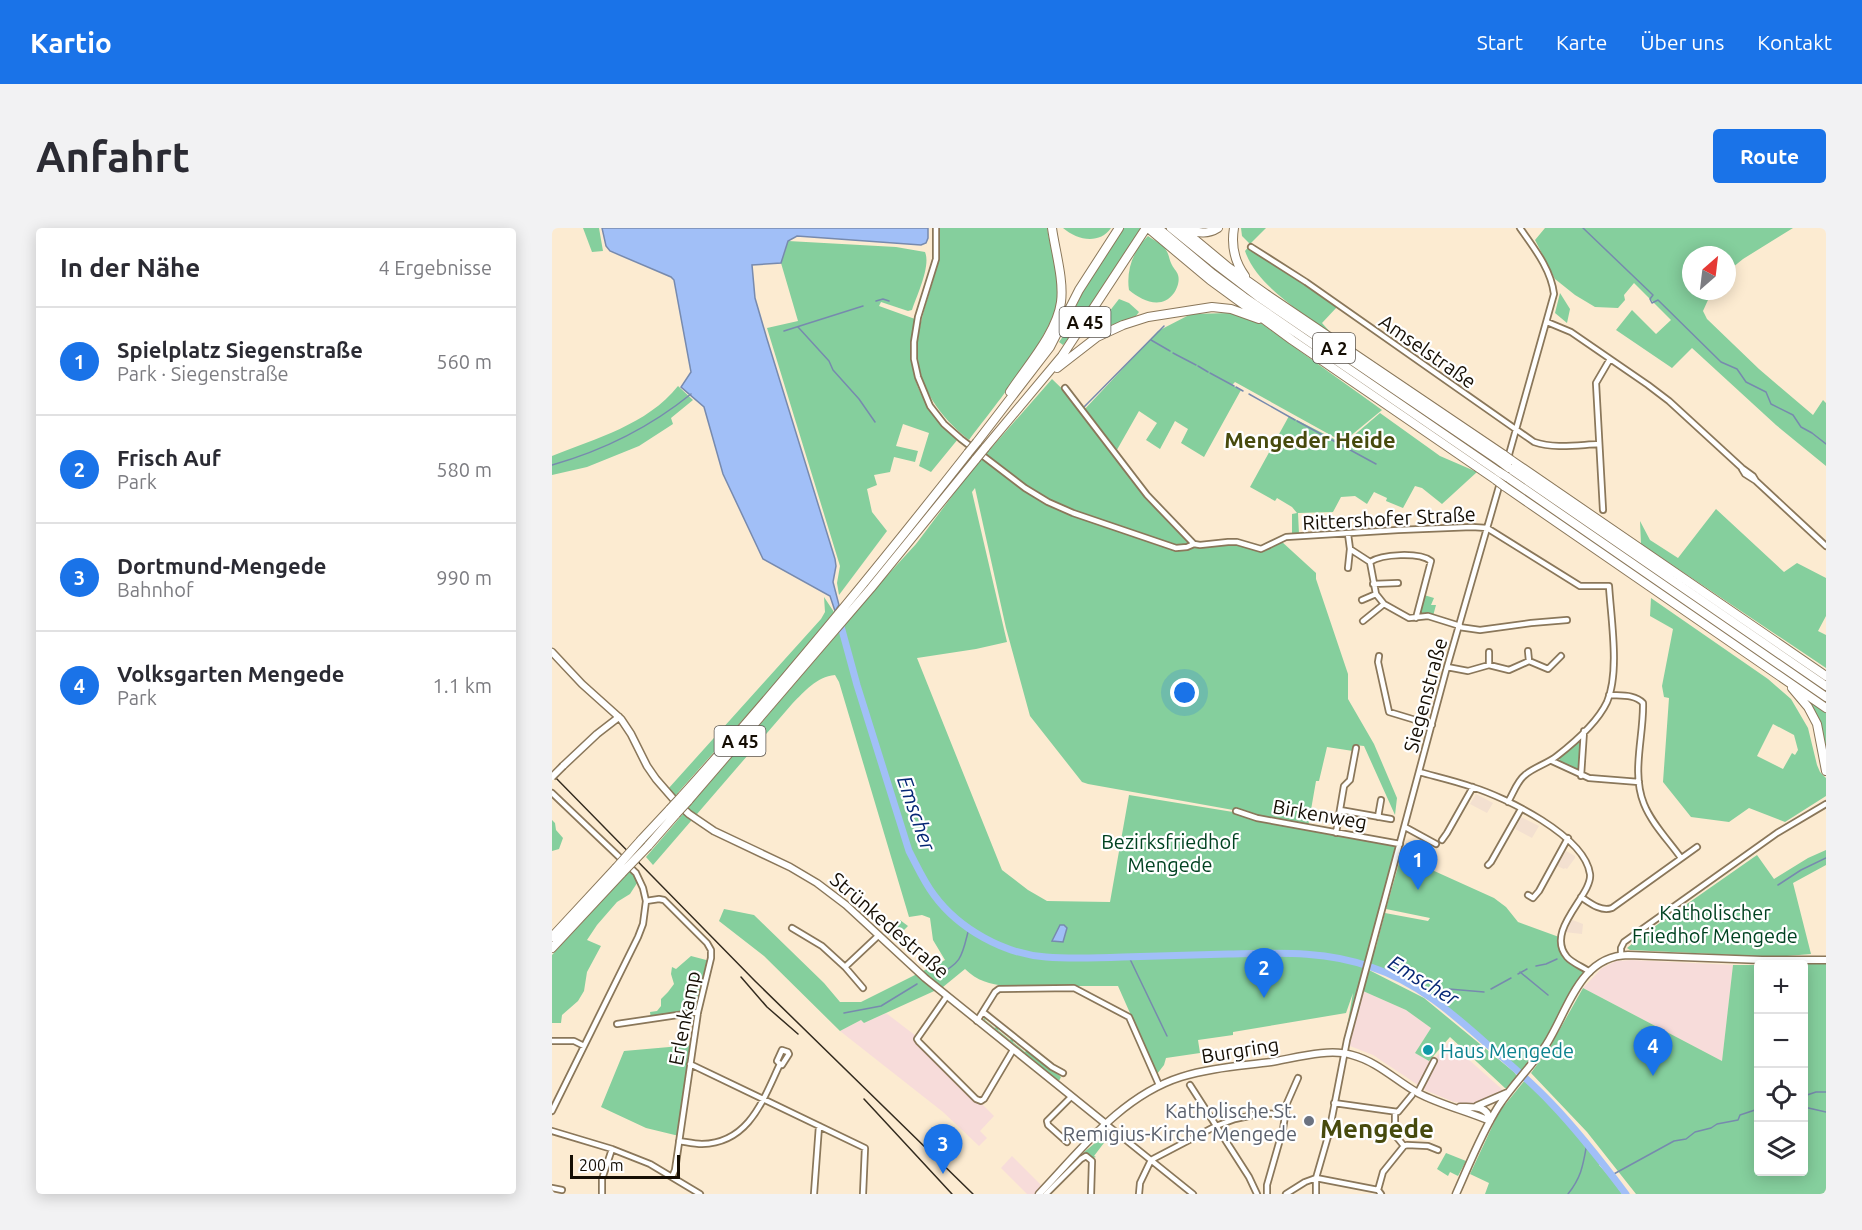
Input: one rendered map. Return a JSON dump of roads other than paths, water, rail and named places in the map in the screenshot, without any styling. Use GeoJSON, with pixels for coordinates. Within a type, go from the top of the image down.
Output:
{"type":"FeatureCollection","features":[{"type":"Feature","properties":{"kind":"highway"},"geometry":{"type":"LineString","coordinates":[[987,429],[1046,338],[1058,315],[1061,286],[1052,228]]}},
{"type":"Feature","properties":{"kind":"highway","name":"A 45"},"geometry":{"type":"LineString","coordinates":[[552,948],[790,678],[824,631],[977,442],[1050,346],[1079,290],[1119,228]]}},
{"type":"Feature","properties":{"kind":"highway","name":"A 2"},"geometry":{"type":"LineString","coordinates":[[1158,228],[1191,257],[1244,297],[1497,476],[1507,477],[1826,697]]}},
{"type":"Feature","properties":{"kind":"highway","name":"A 2"},"geometry":{"type":"LineString","coordinates":[[1172,228],[1260,298],[1503,459]]}},
{"type":"Feature","properties":{"kind":"highway"},"geometry":{"type":"LineString","coordinates":[[1181,228],[1228,267],[1266,294],[1826,686]]}},
{"type":"Feature","properties":{"kind":"highway"},"geometry":{"type":"LineString","coordinates":[[1187,228],[1200,233],[1218,228]]}},
{"type":"Feature","properties":{"kind":"highway"},"geometry":{"type":"LineString","coordinates":[[1234,228],[1232,242],[1234,255],[1239,267],[1250,282]]}},
{"type":"Feature","properties":{"kind":"highway"},"geometry":{"type":"LineString","coordinates":[[1146,230],[1292,340]]}},
{"type":"Feature","properties":{"kind":"highway","name":"A 45"},"geometry":{"type":"LineString","coordinates":[[801,664],[827,640],[1047,376],[1146,230]]}},
{"type":"Feature","properties":{"kind":"highway"},"geometry":{"type":"LineString","coordinates":[[1047,376],[1086,344],[1109,331],[1148,317],[1196,309],[1222,308],[1240,312],[1268,324],[1497,476],[1504,486],[1826,708]]}},
{"type":"Feature","properties":{"kind":"highway"},"geometry":{"type":"LineString","coordinates":[[1510,464],[1826,676]]}},
{"type":"Feature","properties":{"kind":"highway"},"geometry":{"type":"LineString","coordinates":[[1778,675],[1797,694],[1813,716],[1819,733],[1826,771]]}},
{"type":"Feature","properties":{"kind":"highway","name":"A 45"},"geometry":{"type":"LineString","coordinates":[[552,937],[619,871]]}},
{"type":"Feature","properties":{"kind":"main road","name":"Strünkedestraße"},"geometry":{"type":"LineString","coordinates":[[552,652],[582,684],[619,717],[632,734],[647,766],[656,779],[690,814],[714,831],[790,867],[846,904],[919,974],[1106,1124]]}},
{"type":"Feature","properties":{"kind":"main road"},"geometry":{"type":"LineString","coordinates":[[552,777],[597,734],[619,717]]}},
{"type":"Feature","properties":{"kind":"main road"},"geometry":{"type":"LineString","coordinates":[[1455,1194],[1490,1121],[1547,1042],[1572,995],[1602,961],[1621,955],[1762,960],[1826,959]]}},
{"type":"Feature","properties":{"kind":"main road","name":"Burgring"},"geometry":{"type":"LineString","coordinates":[[1039,1194],[1106,1124],[1142,1095],[1159,1085],[1183,1076],[1227,1068],[1326,1053],[1344,1053],[1373,1062],[1415,1094],[1490,1121]]}},
{"type":"Feature","properties":{"kind":"main road"},"geometry":{"type":"LineString","coordinates":[[1474,1107],[1508,1093]]}},
{"type":"Feature","properties":{"kind":"main road"},"geometry":{"type":"LineString","coordinates":[[1453,1106],[1474,1107],[1486,1111],[1490,1121]]}},
{"type":"Feature","properties":{"kind":"street","name":"Rittershofer Straße"},"geometry":{"type":"LineString","coordinates":[[936,228],[936,259],[919,314],[914,342],[914,359],[920,384],[938,417],[961,439],[1025,488],[1061,508],[1172,547],[1237,542],[1261,549],[1287,537],[1487,528],[1580,586],[1609,586],[1614,664],[1609,695]]}},
{"type":"Feature","properties":{"kind":"street","name":"Siegenstraße"},"geometry":{"type":"LineString","coordinates":[[1316,1194],[1316,1178],[1327,1139],[1344,1053],[1447,667],[1553,301],[1553,284],[1536,250],[1520,228]]}},
{"type":"Feature","properties":{"kind":"street","name":"Amselstraße"},"geometry":{"type":"LineString","coordinates":[[1251,247],[1306,282],[1534,442],[1555,446],[1599,444]]}},
{"type":"Feature","properties":{"kind":"street"},"geometry":{"type":"LineString","coordinates":[[1547,322],[1565,328],[1669,400],[1742,468],[1745,474],[1826,546]]}},
{"type":"Feature","properties":{"kind":"street"},"geometry":{"type":"LineString","coordinates":[[1595,505],[1603,507],[1596,383],[1611,360]]}},
{"type":"Feature","properties":{"kind":"street"},"geometry":{"type":"LineString","coordinates":[[1065,388],[1148,495],[1194,544]]}},
{"type":"Feature","properties":{"kind":"street"},"geometry":{"type":"LineString","coordinates":[[1348,534],[1350,549],[1348,568]]}},
{"type":"Feature","properties":{"kind":"street"},"geometry":{"type":"LineString","coordinates":[[1350,549],[1370,562],[1376,594],[1384,604],[1408,618],[1428,616],[1480,630],[1567,620]]}},
{"type":"Feature","properties":{"kind":"street"},"geometry":{"type":"LineString","coordinates":[[1370,562],[1375,558],[1411,555],[1429,560],[1431,563],[1416,618]]}},
{"type":"Feature","properties":{"kind":"street"},"geometry":{"type":"LineString","coordinates":[[1373,584],[1398,583]]}},
{"type":"Feature","properties":{"kind":"street"},"geometry":{"type":"LineString","coordinates":[[1362,600],[1376,594]]}},
{"type":"Feature","properties":{"kind":"street"},"geometry":{"type":"LineString","coordinates":[[1363,621],[1384,604]]}},
{"type":"Feature","properties":{"kind":"street"},"geometry":{"type":"LineString","coordinates":[[1553,621],[1554,630]]}},
{"type":"Feature","properties":{"kind":"street"},"geometry":{"type":"LineString","coordinates":[[1528,651],[1528,661]]}},
{"type":"Feature","properties":{"kind":"street"},"geometry":{"type":"LineString","coordinates":[[1489,652],[1489,665]]}},
{"type":"Feature","properties":{"kind":"street"},"geometry":{"type":"LineString","coordinates":[[1379,656],[1378,662],[1389,712],[1432,725]]}},
{"type":"Feature","properties":{"kind":"street"},"geometry":{"type":"LineString","coordinates":[[1447,667],[1465,672],[1489,665],[1509,670],[1528,661],[1548,669],[1561,656]]}},
{"type":"Feature","properties":{"kind":"street"},"geometry":{"type":"LineString","coordinates":[[1508,802],[1524,775],[1552,760],[1584,731],[1600,713],[1609,695],[1634,697],[1643,703],[1638,767],[1642,799],[1648,813],[1681,858]]}},
{"type":"Feature","properties":{"kind":"street"},"geometry":{"type":"LineString","coordinates":[[1581,776],[1584,731]]}},
{"type":"Feature","properties":{"kind":"street"},"geometry":{"type":"LineString","coordinates":[[1336,832],[1344,786],[1350,780],[1356,748]]}},
{"type":"Feature","properties":{"kind":"street"},"geometry":{"type":"LineString","coordinates":[[1354,757],[1362,758]]}},
{"type":"Feature","properties":{"kind":"street"},"geometry":{"type":"LineString","coordinates":[[1552,760],[1581,776],[1639,782]]}},
{"type":"Feature","properties":{"kind":"street"},"geometry":{"type":"LineString","coordinates":[[1419,772],[1473,787],[1508,802],[1544,821],[1568,838],[1578,849],[1591,876],[1566,923],[1561,942],[1566,957],[1590,972]]}},
{"type":"Feature","properties":{"kind":"street"},"geometry":{"type":"LineString","coordinates":[[1442,840],[1473,787]]}},
{"type":"Feature","properties":{"kind":"street"},"geometry":{"type":"LineString","coordinates":[[552,794],[632,869],[643,888],[646,901],[645,917],[638,937],[552,1112]]}},
{"type":"Feature","properties":{"kind":"street"},"geometry":{"type":"LineString","coordinates":[[1378,817],[1381,800]]}},
{"type":"Feature","properties":{"kind":"street"},"geometry":{"type":"LineString","coordinates":[[1621,955],[1624,942],[1777,833],[1826,804]]}},
{"type":"Feature","properties":{"kind":"street"},"geometry":{"type":"LineString","coordinates":[[1488,865],[1521,809]]}},
{"type":"Feature","properties":{"kind":"street"},"geometry":{"type":"LineString","coordinates":[[1340,810],[1391,819]]}},
{"type":"Feature","properties":{"kind":"street","name":"Birkenweg"},"geometry":{"type":"LineString","coordinates":[[1236,811],[1257,818],[1400,844]]}},
{"type":"Feature","properties":{"kind":"street"},"geometry":{"type":"LineString","coordinates":[[1405,827],[1436,844]]}},
{"type":"Feature","properties":{"kind":"street"},"geometry":{"type":"LineString","coordinates":[[1528,895],[1533,898],[1539,891],[1568,838]]}},
{"type":"Feature","properties":{"kind":"street"},"geometry":{"type":"LineString","coordinates":[[1581,897],[1607,910],[1697,847]]}},
{"type":"Feature","properties":{"kind":"street","name":"Erlenkamp"},"geometry":{"type":"LineString","coordinates":[[646,901],[664,900],[709,947],[711,958],[698,1012],[675,1170],[672,1177]]}},
{"type":"Feature","properties":{"kind":"street"},"geometry":{"type":"LineString","coordinates":[[792,928],[822,946],[863,988]]}},
{"type":"Feature","properties":{"kind":"street"},"geometry":{"type":"LineString","coordinates":[[845,967],[879,935]]}},
{"type":"Feature","properties":{"kind":"street"},"geometry":{"type":"LineString","coordinates":[[977,1021],[994,992],[999,988],[1077,988],[1131,1019],[1159,1085]]}},
{"type":"Feature","properties":{"kind":"street"},"geometry":{"type":"LineString","coordinates":[[947,996],[917,1039],[977,1100],[984,1100],[1013,1050]]}},
{"type":"Feature","properties":{"kind":"street"},"geometry":{"type":"LineString","coordinates":[[616,1024],[698,1012]]}},
{"type":"Feature","properties":{"kind":"street"},"geometry":{"type":"LineString","coordinates":[[983,1012],[1040,1058],[1063,1073]]}},
{"type":"Feature","properties":{"kind":"street"},"geometry":{"type":"LineString","coordinates":[[552,1041],[574,1041],[584,1046]]}},
{"type":"Feature","properties":{"kind":"street"},"geometry":{"type":"LineString","coordinates":[[1404,1146],[1395,1135],[1397,1112],[1415,1094],[1434,1061]]}},
{"type":"Feature","properties":{"kind":"street"},"geometry":{"type":"LineString","coordinates":[[690,1064],[865,1148],[863,1194]]}},
{"type":"Feature","properties":{"kind":"street"},"geometry":{"type":"LineString","coordinates":[[679,1141],[712,1143],[740,1131],[754,1118],[780,1064]]}},
{"type":"Feature","properties":{"kind":"street"},"geometry":{"type":"LineString","coordinates":[[1267,1194],[1267,1185],[1291,1093],[1298,1078]]}},
{"type":"Feature","properties":{"kind":"street"},"geometry":{"type":"LineString","coordinates":[[1190,1085],[1249,1177],[1257,1194]]}},
{"type":"Feature","properties":{"kind":"street"},"geometry":{"type":"LineString","coordinates":[[1067,1142],[1048,1125],[1047,1121],[1071,1096]]}},
{"type":"Feature","properties":{"kind":"street"},"geometry":{"type":"LineString","coordinates":[[1334,1103],[1397,1112]]}},
{"type":"Feature","properties":{"kind":"street"},"geometry":{"type":"LineString","coordinates":[[1139,1194],[1140,1183],[1151,1160],[1216,1126],[1235,1119],[1263,1113],[1286,1115]]}},
{"type":"Feature","properties":{"kind":"street","name":"Strünkedestraße"},"geometry":{"type":"LineString","coordinates":[[1106,1124],[1193,1194]]}},
{"type":"Feature","properties":{"kind":"street"},"geometry":{"type":"LineString","coordinates":[[814,1194],[819,1126]]}},
{"type":"Feature","properties":{"kind":"street"},"geometry":{"type":"LineString","coordinates":[[552,1131],[612,1149],[650,1164],[700,1194]]}},
{"type":"Feature","properties":{"kind":"street"},"geometry":{"type":"LineString","coordinates":[[1286,1194],[1316,1178],[1379,1192],[1383,1172],[1404,1146],[1428,1146],[1438,1150]]}},
{"type":"Feature","properties":{"kind":"street"},"geometry":{"type":"LineString","coordinates":[[602,1194],[602,1179],[612,1149]]}},
{"type":"Feature","properties":{"kind":"street"},"geometry":{"type":"LineString","coordinates":[[1046,1194],[1084,1157],[1089,1157],[1092,1162],[1091,1194]]}},
{"type":"Feature","properties":{"kind":"street"},"geometry":{"type":"LineString","coordinates":[[552,1188],[562,1190]]}},
{"type":"Feature","properties":{"kind":"water"},"geometry":{"type":"Polygon","coordinates":[[[602,228],[928,228],[926,243],[921,245],[797,236],[788,241],[781,263],[752,265],[755,298],[835,559],[833,582],[839,605],[835,611],[830,596],[763,559],[723,474],[704,407],[681,387],[691,372],[674,280],[610,251],[606,246],[602,228]]]}},
{"type":"Feature","properties":{"kind":"water"},"geometry":{"type":"Polygon","coordinates":[[[1060,925],[1067,928],[1063,942],[1052,941],[1060,925]]]}},
{"type":"Feature","properties":{"kind":"waterway"},"geometry":{"type":"LineString","coordinates":[[1583,228],[1653,295],[1650,299],[1652,303],[1658,300],[1721,362],[1737,369],[1746,382],[1766,392],[1771,404],[1793,415],[1801,427],[1826,444]]}},
{"type":"Feature","properties":{"kind":"waterway"},"geometry":{"type":"LineString","coordinates":[[876,301],[883,299],[889,301]]}},
{"type":"Feature","properties":{"kind":"waterway"},"geometry":{"type":"LineString","coordinates":[[784,331],[863,306]]}},
{"type":"Feature","properties":{"kind":"waterway"},"geometry":{"type":"LineString","coordinates":[[1084,407],[1164,326]]}},
{"type":"Feature","properties":{"kind":"waterway"},"geometry":{"type":"LineString","coordinates":[[798,327],[829,361],[833,370],[859,399],[875,422]]}},
{"type":"Feature","properties":{"kind":"waterway"},"geometry":{"type":"LineString","coordinates":[[1151,340],[1170,351]]}},
{"type":"Feature","properties":{"kind":"waterway"},"geometry":{"type":"LineString","coordinates":[[1173,353],[1196,365]]}},
{"type":"Feature","properties":{"kind":"waterway"},"geometry":{"type":"LineString","coordinates":[[1198,366],[1208,372]]}},
{"type":"Feature","properties":{"kind":"waterway"},"geometry":{"type":"LineString","coordinates":[[1210,373],[1234,386]]}},
{"type":"Feature","properties":{"kind":"waterway"},"geometry":{"type":"LineString","coordinates":[[1236,387],[1243,391]]}},
{"type":"Feature","properties":{"kind":"waterway"},"geometry":{"type":"LineString","coordinates":[[552,465],[626,437],[691,394]]}},
{"type":"Feature","properties":{"kind":"waterway"},"geometry":{"type":"LineString","coordinates":[[1249,394],[1295,420]]}},
{"type":"Feature","properties":{"kind":"waterway"},"geometry":{"type":"LineString","coordinates":[[1297,421],[1376,464]]}},
{"type":"Feature","properties":{"kind":"waterway","name":"Emscher"},"geometry":{"type":"LineString","coordinates":[[839,619],[857,685],[909,851],[934,895],[956,919],[969,929],[1014,951],[1046,957],[1282,953],[1336,958],[1388,973],[1419,990],[1447,1010],[1528,1080],[1571,1125],[1626,1194]]}},
{"type":"Feature","properties":{"kind":"waterway"},"geometry":{"type":"LineString","coordinates":[[1778,885],[1826,858]]}},
{"type":"Feature","properties":{"kind":"waterway"},"geometry":{"type":"LineString","coordinates":[[937,975],[957,962],[965,945],[969,928]]}},
{"type":"Feature","properties":{"kind":"waterway"},"geometry":{"type":"LineString","coordinates":[[1129,957],[1167,1036]]}},
{"type":"Feature","properties":{"kind":"waterway"},"geometry":{"type":"LineString","coordinates":[[1536,966],[1557,959]]}},
{"type":"Feature","properties":{"kind":"waterway"},"geometry":{"type":"LineString","coordinates":[[1518,974],[1527,969]]}},
{"type":"Feature","properties":{"kind":"waterway"},"geometry":{"type":"LineString","coordinates":[[1520,972],[1548,995]]}},
{"type":"Feature","properties":{"kind":"waterway"},"geometry":{"type":"LineString","coordinates":[[1491,989],[1511,978]]}},
{"type":"Feature","properties":{"kind":"waterway"},"geometry":{"type":"LineString","coordinates":[[844,1013],[881,1006],[917,984]]}},
{"type":"Feature","properties":{"kind":"waterway"},"geometry":{"type":"LineString","coordinates":[[1449,989],[1484,992]]}},
{"type":"Feature","properties":{"kind":"waterway"},"geometry":{"type":"LineString","coordinates":[[1808,1095],[1826,1092]]}},
{"type":"Feature","properties":{"kind":"waterway"},"geometry":{"type":"LineString","coordinates":[[1808,1108],[1826,1112]]}},
{"type":"Feature","properties":{"kind":"waterway"},"geometry":{"type":"LineString","coordinates":[[1612,1175],[1674,1141],[1686,1139],[1695,1132],[1717,1124],[1738,1120],[1740,1115],[1754,1110]]}},
{"type":"Feature","properties":{"kind":"waterway"},"geometry":{"type":"LineString","coordinates":[[1568,1194],[1579,1176],[1587,1143]]}},
{"type":"Feature","properties":{"kind":"railway"},"geometry":{"type":"LineString","coordinates":[[552,774],[755,981],[973,1194]]}},
{"type":"Feature","properties":{"kind":"railway"},"geometry":{"type":"LineString","coordinates":[[741,977],[767,1007],[798,1034]]}},
{"type":"Feature","properties":{"kind":"railway"},"geometry":{"type":"LineString","coordinates":[[864,1099],[952,1194]]}},
{"type":"Feature","properties":{"kind":"place","name":"Spielplatz Siegenstraße"},"geometry":{"type":"Point","coordinates":[1418,890]}},
{"type":"Feature","properties":{"kind":"place","name":"Frisch Auf"},"geometry":{"type":"Point","coordinates":[1264,998]}},
{"type":"Feature","properties":{"kind":"place","name":"Haus Mengede"},"geometry":{"type":"Point","coordinates":[1428,1050]}},
{"type":"Feature","properties":{"kind":"place","name":"Volksgarten Mengede"},"geometry":{"type":"Point","coordinates":[1653,1076]}},
{"type":"Feature","properties":{"kind":"place","name":"Katholische St. Remigius-Kirche Mengede"},"geometry":{"type":"Point","coordinates":[1309,1121]}},
{"type":"Feature","properties":{"kind":"place","name":"Dortmund-Mengede"},"geometry":{"type":"Point","coordinates":[943,1174]}},
{"type":"Feature","properties":{"kind":"district","name":"Mengeder Heide"},"geometry":{"type":"Point","coordinates":[1310,439]}},
{"type":"Feature","properties":{"kind":"district","name":"Mengede"},"geometry":{"type":"Point","coordinates":[1377,1128]}},
{"type":"Feature","properties":{"kind":"park label","name":"Bezirksfriedhof Mengede"},"geometry":{"type":"Point","coordinates":[1170,852]}},
{"type":"Feature","properties":{"kind":"park label","name":"Katholischer Friedhof Mengede"},"geometry":{"type":"Point","coordinates":[1715,924]}}]}
